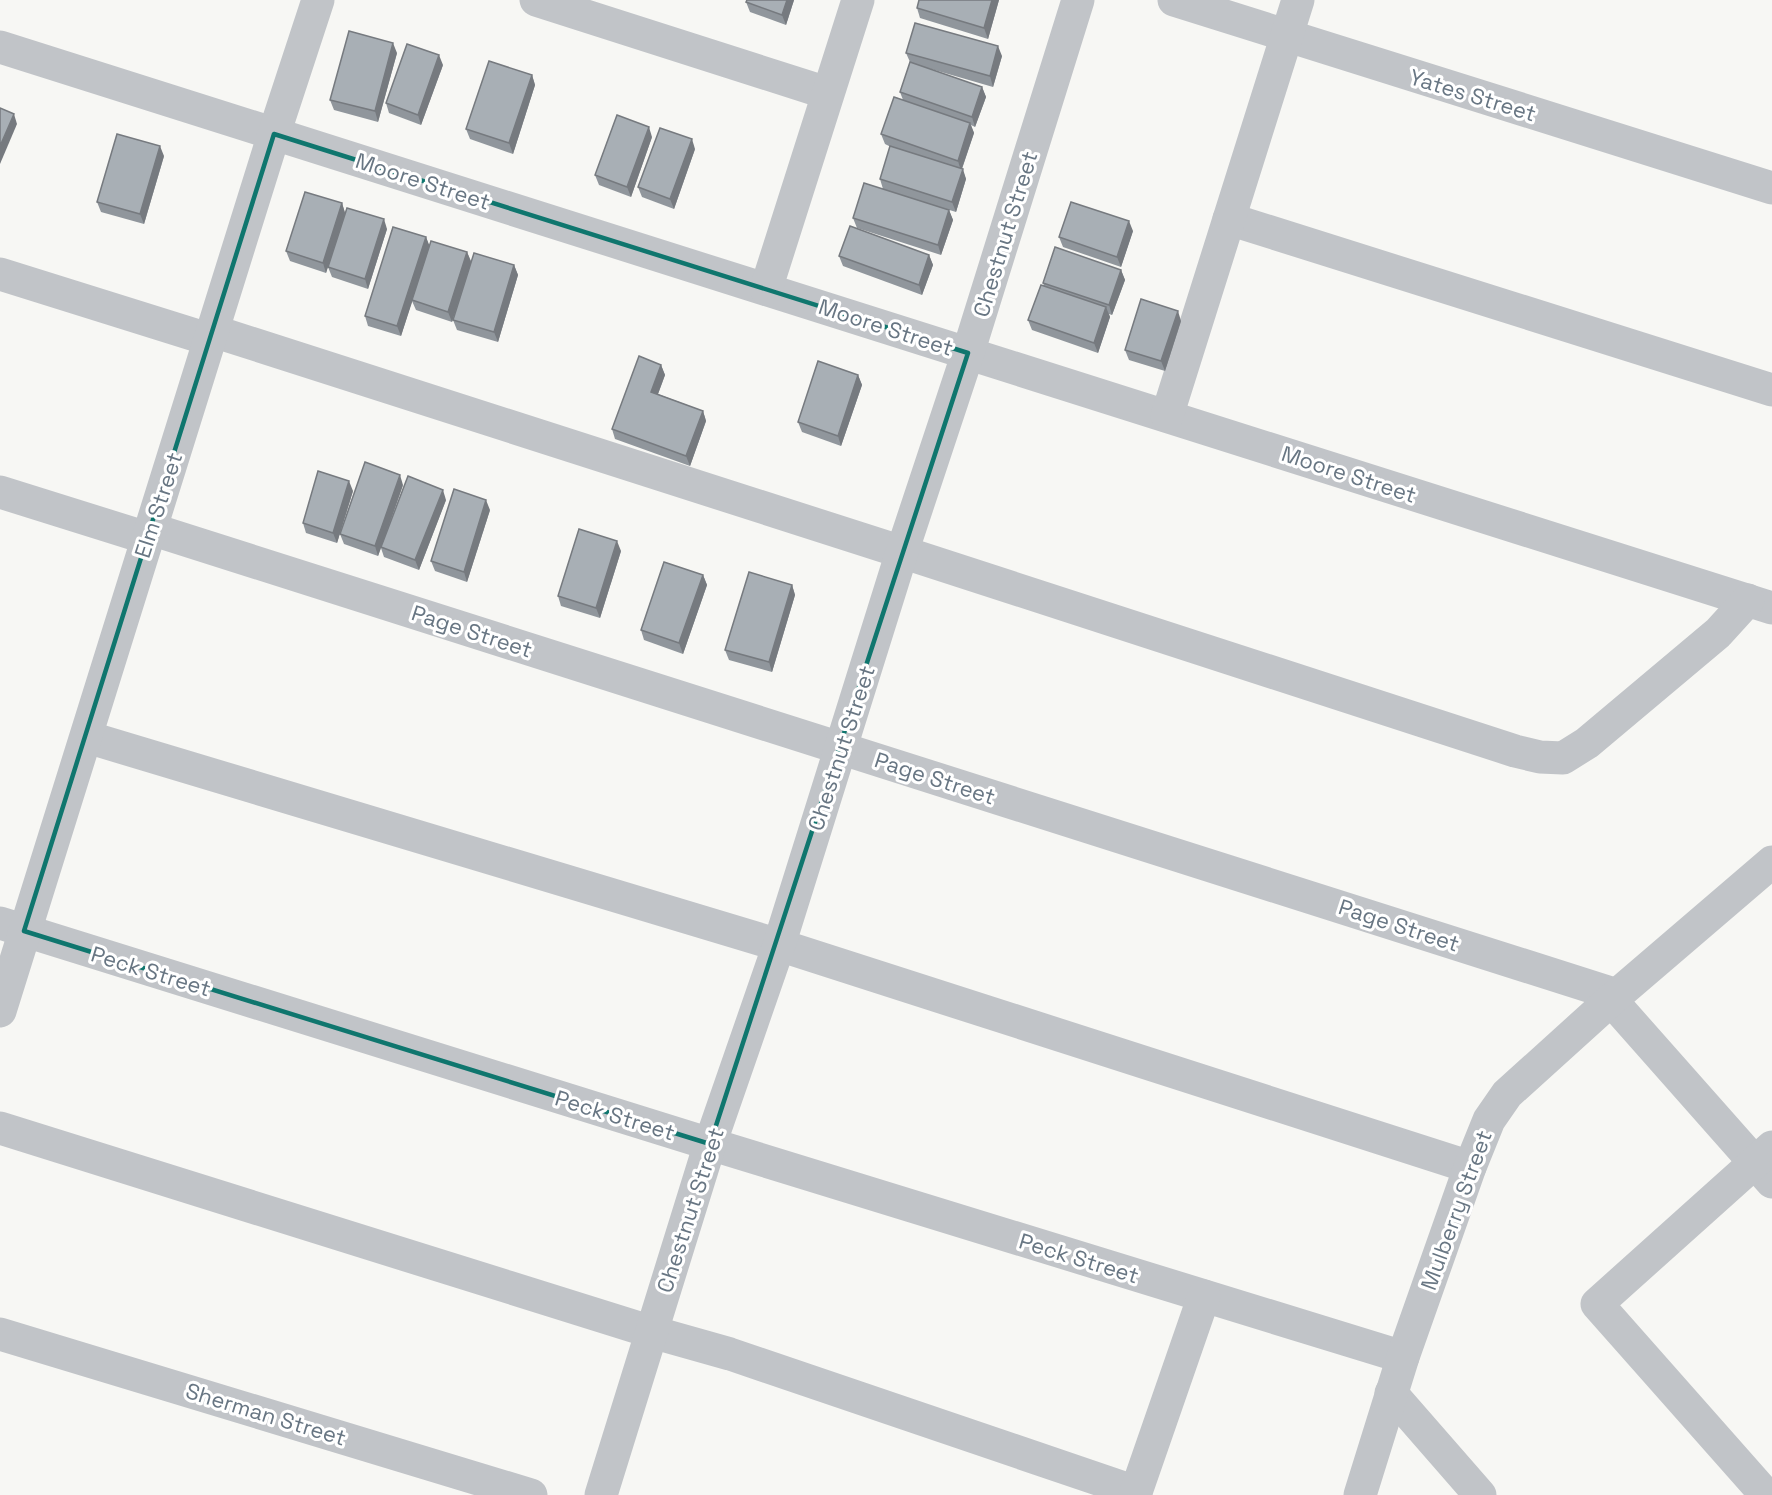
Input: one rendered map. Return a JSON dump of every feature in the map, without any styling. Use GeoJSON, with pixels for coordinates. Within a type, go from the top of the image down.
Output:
{"type":"FeatureCollection","features":[{"type":"Feature","properties":{"kind":"street","name":"Elm Street"},"geometry":{"type":"LineString","coordinates":[[0,1011],[12,927],[87,737],[274,134],[318,0]]}},
{"type":"Feature","properties":{"kind":"street"},"geometry":{"type":"LineString","coordinates":[[536,0],[827,93]]}},
{"type":"Feature","properties":{"kind":"street"},"geometry":{"type":"LineString","coordinates":[[766,289],[858,0]]}},
{"type":"Feature","properties":{"kind":"street","name":"Chestnut Street"},"geometry":{"type":"LineString","coordinates":[[601,1495],[711,1144],[842,748],[1078,0]]}},
{"type":"Feature","properties":{"kind":"street","name":"Yates Street"},"geometry":{"type":"LineString","coordinates":[[1174,0],[1772,188]]}},
{"type":"Feature","properties":{"kind":"street"},"geometry":{"type":"LineString","coordinates":[[1167,416],[1298,0]]}},
{"type":"Feature","properties":{"kind":"street","name":"Moore Street"},"geometry":{"type":"LineString","coordinates":[[0,47],[1760,604]]}},
{"type":"Feature","properties":{"kind":"street"},"geometry":{"type":"LineString","coordinates":[[1229,219],[1772,390]]}},
{"type":"Feature","properties":{"kind":"street"},"geometry":{"type":"LineString","coordinates":[[0,274],[212,336],[902,552],[1515,752],[1540,757],[1563,758],[1587,743],[1718,633],[1760,604]]}},
{"type":"Feature","properties":{"kind":"street","name":"Page Street"},"geometry":{"type":"LineString","coordinates":[[0,492],[149,533],[842,748],[1614,997]]}},
{"type":"Feature","properties":{"kind":"street"},"geometry":{"type":"LineString","coordinates":[[87,737],[778,945],[1470,1167]]}},
{"type":"Feature","properties":{"kind":"street","name":"Mulberry Street"},"geometry":{"type":"LineString","coordinates":[[1360,1495],[1403,1357],[1470,1167],[1489,1120],[1507,1094],[1614,997],[1772,862]]}},
{"type":"Feature","properties":{"kind":"street","name":"Peck Street"},"geometry":{"type":"LineString","coordinates":[[12,927],[1403,1357]]}},
{"type":"Feature","properties":{"kind":"street"},"geometry":{"type":"LineString","coordinates":[[1614,997],[1766,1164],[1597,1304],[1766,1495]]}},
{"type":"Feature","properties":{"kind":"street"},"geometry":{"type":"LineString","coordinates":[[0,1128],[652,1332],[730,1354],[1136,1494],[1204,1296]]}},
{"type":"Feature","properties":{"kind":"street","name":"Sherman Street"},"geometry":{"type":"LineString","coordinates":[[0,1334],[531,1495]]}},
{"type":"Feature","properties":{"kind":"street"},"geometry":{"type":"LineString","coordinates":[[1391,1393],[1480,1495]]}},
{"type":"Feature","properties":{"kind":"highlighted area"},"geometry":{"type":"Polygon","coordinates":[[[274,134],[968,353],[710,1144],[24,931],[274,134]]]}},
{"type":"Feature","properties":{"kind":"building"},"geometry":{"type":"Polygon","coordinates":[[[747,0],[787,0],[782,15],[746,2],[747,0]]]}},
{"type":"Feature","properties":{"kind":"building"},"geometry":{"type":"Polygon","coordinates":[[[919,0],[992,0],[984,28],[917,8],[919,0]]]}},
{"type":"Feature","properties":{"kind":"building"},"geometry":{"type":"Polygon","coordinates":[[[915,23],[998,46],[990,76],[906,53],[915,23]]]}},
{"type":"Feature","properties":{"kind":"building"},"geometry":{"type":"Polygon","coordinates":[[[349,31],[393,43],[375,111],[330,100],[349,31]]]}},
{"type":"Feature","properties":{"kind":"building"},"geometry":{"type":"Polygon","coordinates":[[[407,44],[439,55],[418,115],[386,103],[407,44]]]}},
{"type":"Feature","properties":{"kind":"building"},"geometry":{"type":"Polygon","coordinates":[[[489,61],[532,75],[509,143],[466,129],[489,61]]]}},
{"type":"Feature","properties":{"kind":"building"},"geometry":{"type":"Polygon","coordinates":[[[910,62],[982,87],[972,117],[900,92],[910,62]]]}},
{"type":"Feature","properties":{"kind":"building"},"geometry":{"type":"Polygon","coordinates":[[[894,97],[970,123],[958,161],[881,134],[894,97]]]}},
{"type":"Feature","properties":{"kind":"building"},"geometry":{"type":"Polygon","coordinates":[[[0,108],[14,114],[0,146],[0,108]]]}},
{"type":"Feature","properties":{"kind":"building"},"geometry":{"type":"Polygon","coordinates":[[[617,115],[649,127],[627,187],[595,175],[617,115]]]}},
{"type":"Feature","properties":{"kind":"building"},"geometry":{"type":"Polygon","coordinates":[[[660,128],[692,139],[670,199],[638,187],[660,128]]]}},
{"type":"Feature","properties":{"kind":"building"},"geometry":{"type":"Polygon","coordinates":[[[117,134],[160,146],[140,214],[97,202],[117,134]]]}},
{"type":"Feature","properties":{"kind":"building"},"geometry":{"type":"Polygon","coordinates":[[[890,146],[963,169],[952,202],[880,179],[890,146]]]}},
{"type":"Feature","properties":{"kind":"building"},"geometry":{"type":"Polygon","coordinates":[[[864,183],[949,210],[938,245],[853,218],[864,183]]]}},
{"type":"Feature","properties":{"kind":"building"},"geometry":{"type":"Polygon","coordinates":[[[305,192],[342,203],[323,263],[286,251],[305,192]]]}},
{"type":"Feature","properties":{"kind":"building"},"geometry":{"type":"Polygon","coordinates":[[[1071,202],[1129,221],[1117,257],[1059,237],[1071,202]]]}},
{"type":"Feature","properties":{"kind":"building"},"geometry":{"type":"Polygon","coordinates":[[[347,208],[384,219],[365,279],[328,267],[347,208]]]}},
{"type":"Feature","properties":{"kind":"building"},"geometry":{"type":"Polygon","coordinates":[[[850,226],[929,255],[919,285],[839,256],[850,226]]]}},
{"type":"Feature","properties":{"kind":"building"},"geometry":{"type":"Polygon","coordinates":[[[393,227],[426,237],[397,326],[365,316],[393,227]]]}},
{"type":"Feature","properties":{"kind":"building"},"geometry":{"type":"Polygon","coordinates":[[[431,241],[467,252],[448,312],[412,300],[431,241]]]}},
{"type":"Feature","properties":{"kind":"building"},"geometry":{"type":"Polygon","coordinates":[[[1055,247],[1121,270],[1109,305],[1043,283],[1055,247]]]}},
{"type":"Feature","properties":{"kind":"building"},"geometry":{"type":"Polygon","coordinates":[[[474,253],[514,265],[494,332],[453,320],[474,253]]]}},
{"type":"Feature","properties":{"kind":"building"},"geometry":{"type":"Polygon","coordinates":[[[1041,285],[1106,307],[1094,343],[1028,320],[1041,285]]]}},
{"type":"Feature","properties":{"kind":"building"},"geometry":{"type":"Polygon","coordinates":[[[1141,299],[1178,311],[1161,361],[1125,350],[1141,299]]]}},
{"type":"Feature","properties":{"kind":"building"},"geometry":{"type":"Polygon","coordinates":[[[639,356],[661,365],[651,392],[703,411],[686,456],[612,429],[639,356]]]}},
{"type":"Feature","properties":{"kind":"building"},"geometry":{"type":"Polygon","coordinates":[[[818,361],[858,375],[838,436],[798,422],[818,361]]]}},
{"type":"Feature","properties":{"kind":"building"},"geometry":{"type":"Polygon","coordinates":[[[365,462],[400,475],[375,546],[340,534],[365,462]]]}},
{"type":"Feature","properties":{"kind":"building"},"geometry":{"type":"Polygon","coordinates":[[[318,471],[349,481],[333,533],[303,523],[318,471]]]}},
{"type":"Feature","properties":{"kind":"building"},"geometry":{"type":"Polygon","coordinates":[[[408,476],[443,490],[415,560],[381,547],[408,476]]]}},
{"type":"Feature","properties":{"kind":"building"},"geometry":{"type":"Polygon","coordinates":[[[454,489],[486,500],[464,572],[431,561],[454,489]]]}},
{"type":"Feature","properties":{"kind":"building"},"geometry":{"type":"Polygon","coordinates":[[[579,529],[617,541],[596,608],[558,596],[579,529]]]}},
{"type":"Feature","properties":{"kind":"building"},"geometry":{"type":"Polygon","coordinates":[[[664,562],[703,575],[679,643],[641,630],[664,562]]]}},
{"type":"Feature","properties":{"kind":"building"},"geometry":{"type":"Polygon","coordinates":[[[749,572],[792,585],[769,662],[725,650],[749,572]]]}}]}
